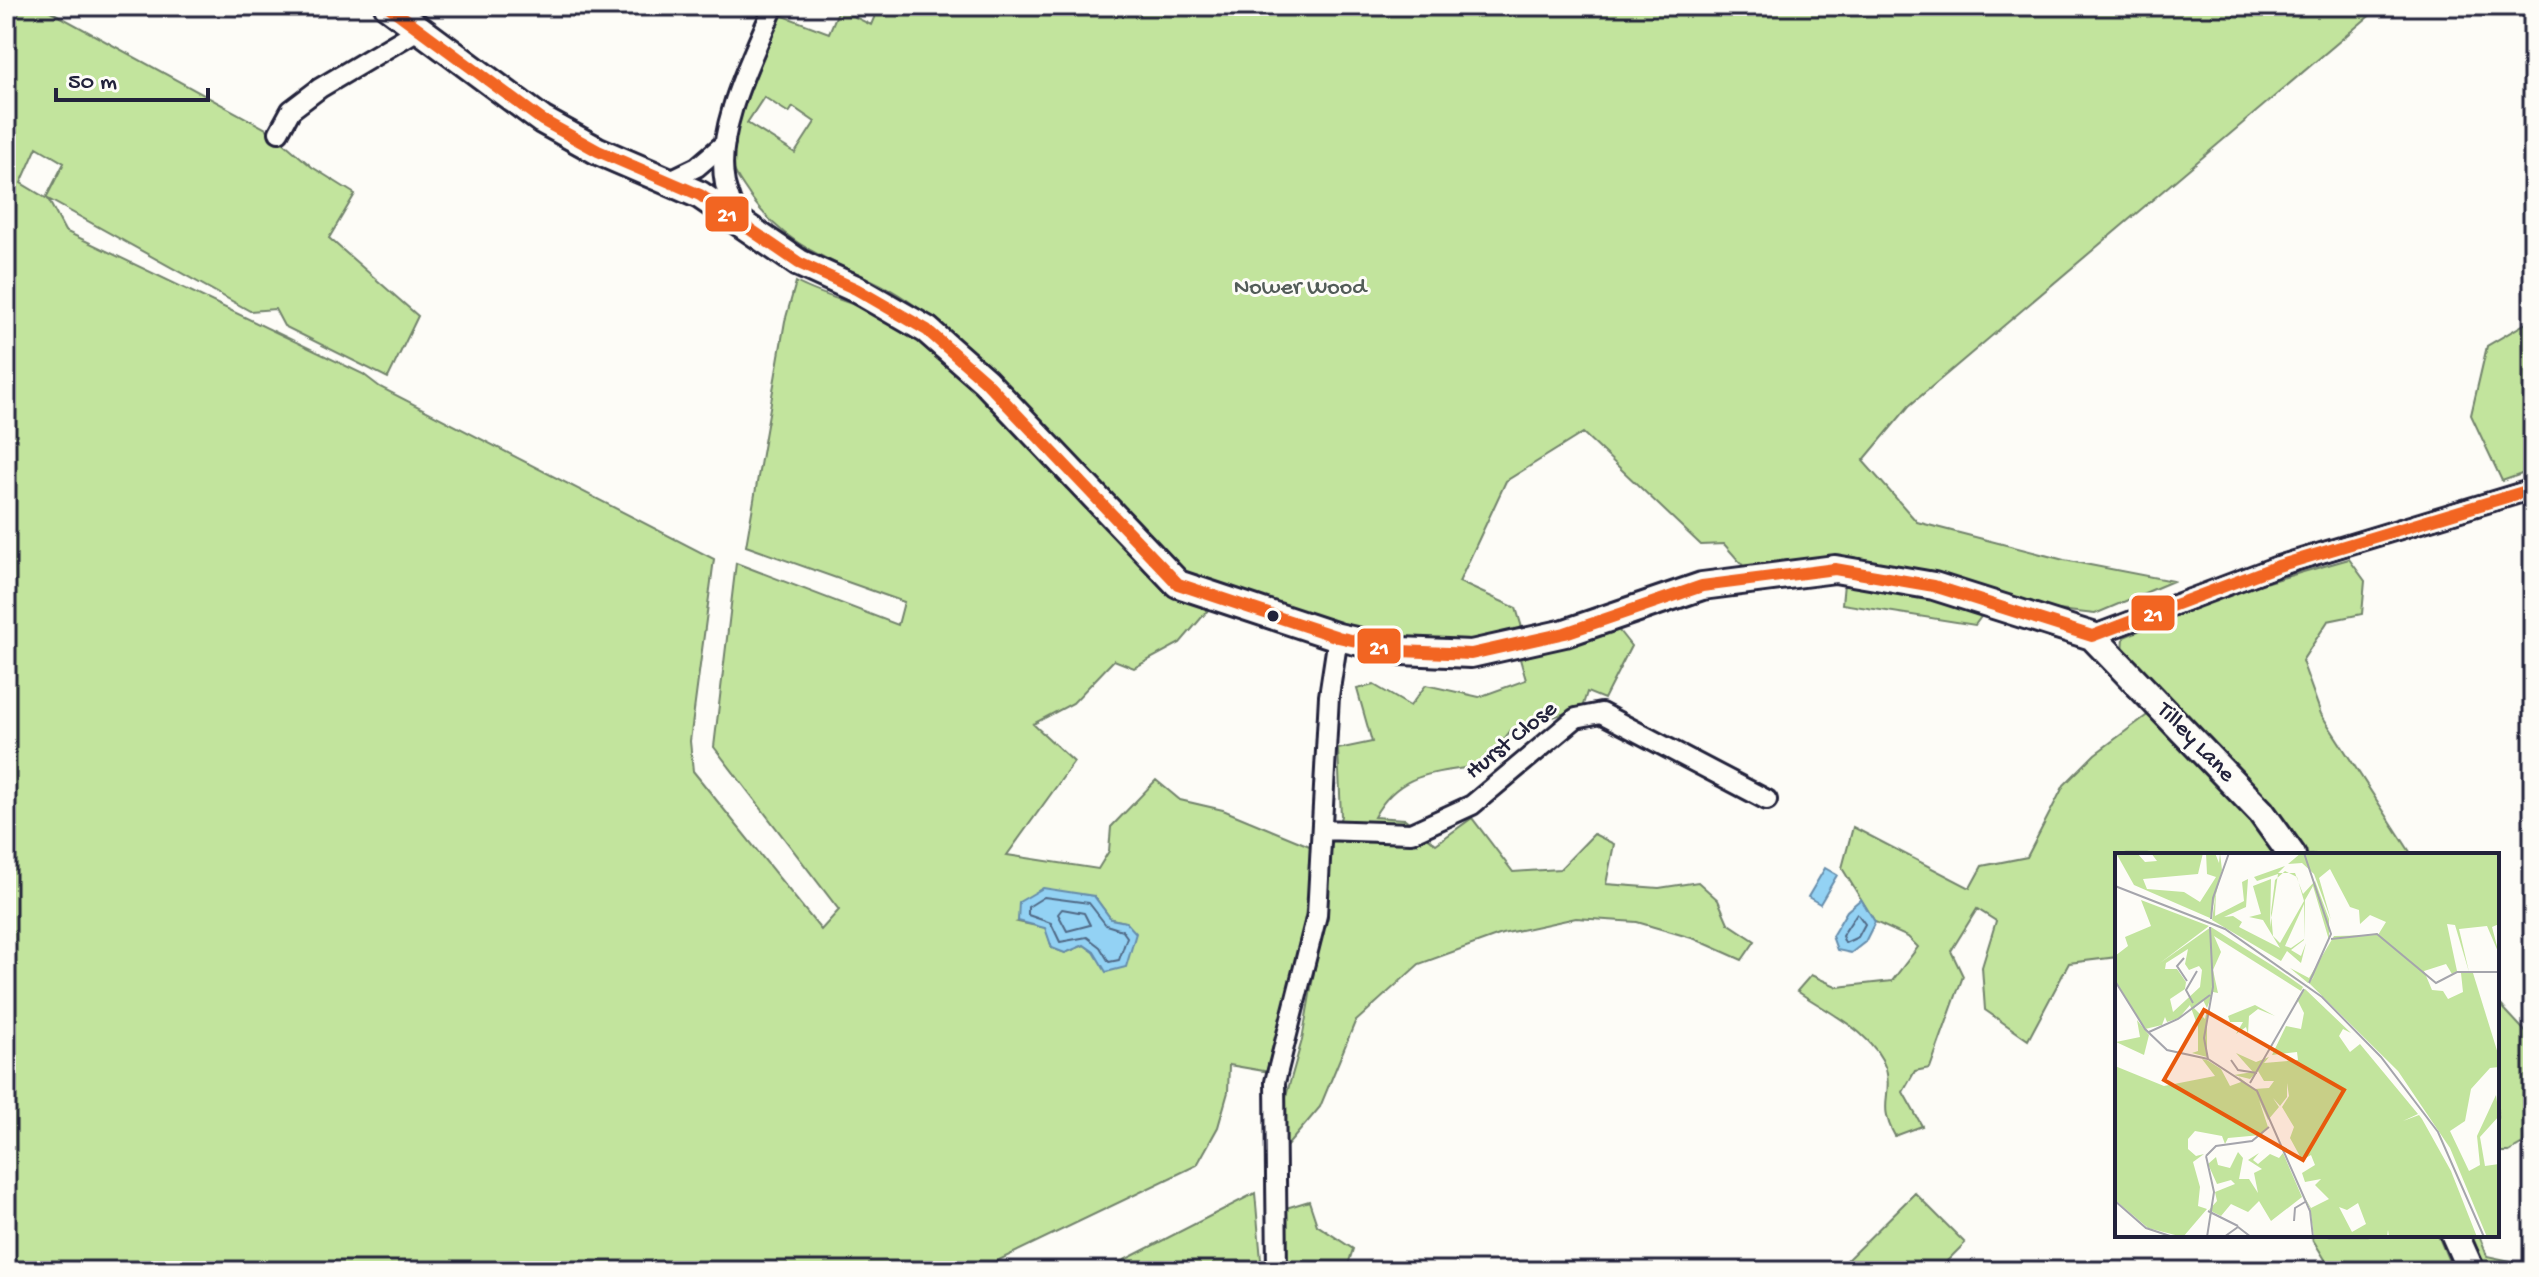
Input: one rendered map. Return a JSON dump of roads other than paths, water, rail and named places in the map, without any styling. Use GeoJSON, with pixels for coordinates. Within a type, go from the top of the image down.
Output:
{"type":"FeatureCollection","features":[{"type":"Feature","properties":{"kind":"street"},"geometry":{"type":"LineString","coordinates":[[388,6],[542,120],[598,151],[700,195],[799,263],[856,289],[927,330],[985,381],[1178,584],[1338,637],[1401,651],[1471,654],[1565,633],[1702,586],[1835,569],[1934,586],[2092,636],[2278,566],[2533,489]]}},
{"type":"Feature","properties":{"kind":"street"},"geometry":{"type":"LineString","coordinates":[[737,220],[725,183],[725,143],[742,82],[774,6]]}},
{"type":"Feature","properties":{"kind":"street"},"geometry":{"type":"LineString","coordinates":[[279,132],[291,110],[320,88],[418,30]]}},
{"type":"Feature","properties":{"kind":"street"},"geometry":{"type":"LineString","coordinates":[[668,181],[697,167],[725,143]]}},
{"type":"Feature","properties":{"kind":"street","name":"Tilley Lane"},"geometry":{"type":"LineString","coordinates":[[2092,636],[2261,812],[2291,853]]}},
{"type":"Feature","properties":{"kind":"street"},"geometry":{"type":"LineString","coordinates":[[1277,1271],[1275,1082],[1317,915],[1329,696],[1338,637]]}},
{"type":"Feature","properties":{"kind":"street","name":"Hurst Close"},"geometry":{"type":"LineString","coordinates":[[1322,830],[1411,833],[1472,805],[1576,718],[1601,713],[1767,800]]}},
{"type":"Feature","properties":{"kind":"street"},"geometry":{"type":"LineString","coordinates":[[2456,1237],[2471,1271]]}},
{"type":"Feature","properties":{"kind":"water"},"geometry":{"type":"Polygon","coordinates":[[[1825,868],[1837,875],[1820,904],[1808,897],[1825,868]]]}},
{"type":"Feature","properties":{"kind":"water"},"geometry":{"type":"Polygon","coordinates":[[[1043,888],[1094,896],[1111,919],[1126,922],[1136,933],[1126,967],[1106,972],[1094,952],[1084,945],[1065,953],[1052,948],[1045,928],[1018,921],[1019,902],[1043,888]]]}},
{"type":"Feature","properties":{"kind":"water"},"geometry":{"type":"Polygon","coordinates":[[[1861,899],[1875,922],[1865,942],[1851,953],[1837,950],[1832,936],[1847,911],[1861,899]]]}},
{"type":"Feature","properties":{"kind":"park label","name":"Nower Wood"},"geometry":{"type":"Point","coordinates":[1300,288]}}]}
